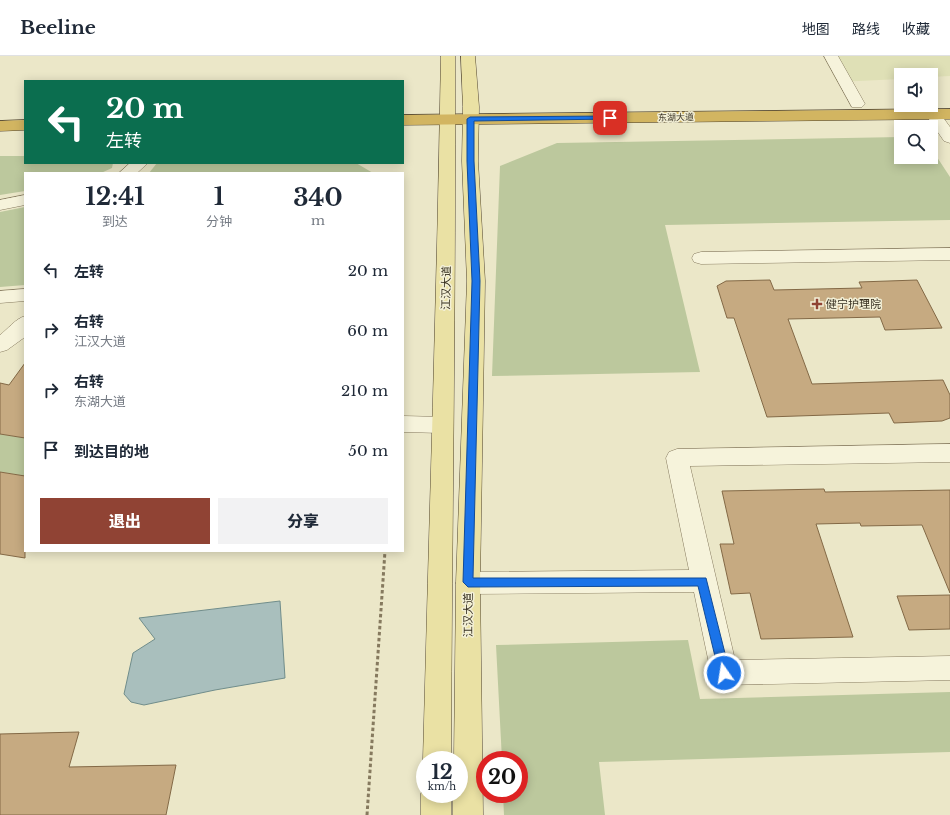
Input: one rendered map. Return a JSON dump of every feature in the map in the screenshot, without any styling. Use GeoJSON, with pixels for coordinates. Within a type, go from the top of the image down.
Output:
{"type":"FeatureCollection","features":[{"type":"Feature","properties":{"kind":"highway","name":"东湖大道"},"geometry":{"type":"LineString","coordinates":[[470,113],[894,103]]}},
{"type":"Feature","properties":{"kind":"highway","name":"东湖大道"},"geometry":{"type":"LineString","coordinates":[[938,111],[950,103]]}},
{"type":"Feature","properties":{"kind":"highway","name":"东湖大道"},"geometry":{"type":"LineString","coordinates":[[404,108],[448,113],[894,111]]}},
{"type":"Feature","properties":{"kind":"highway"},"geometry":{"type":"LineString","coordinates":[[0,114],[24,113]]}},
{"type":"Feature","properties":{"kind":"highway","name":"东湖大道"},"geometry":{"type":"LineString","coordinates":[[404,120],[448,113]]}},
{"type":"Feature","properties":{"kind":"highway"},"geometry":{"type":"LineString","coordinates":[[0,126],[24,125]]}},
{"type":"Feature","properties":{"kind":"main road","name":"江汉大道"},"geometry":{"type":"LineString","coordinates":[[436,751],[442,425],[447,280],[448,56]]}},
{"type":"Feature","properties":{"kind":"main road","name":"江汉大道"},"geometry":{"type":"LineString","coordinates":[[468,56],[470,161],[476,281],[468,582],[468,815]]}},
{"type":"Feature","properties":{"kind":"main road"},"geometry":{"type":"LineString","coordinates":[[436,803],[436,815]]}},
{"type":"Feature","properties":{"kind":"street"},"geometry":{"type":"LineString","coordinates":[[832,56],[857,104]]}},
{"type":"Feature","properties":{"kind":"street"},"geometry":{"type":"LineString","coordinates":[[938,111],[950,138]]}},
{"type":"Feature","properties":{"kind":"street"},"geometry":{"type":"LineString","coordinates":[[128,172],[139,164]]}},
{"type":"Feature","properties":{"kind":"street"},"geometry":{"type":"LineString","coordinates":[[0,205],[24,200]]}},
{"type":"Feature","properties":{"kind":"street"},"geometry":{"type":"LineString","coordinates":[[701,258],[950,254]]}},
{"type":"Feature","properties":{"kind":"street"},"geometry":{"type":"LineString","coordinates":[[0,297],[24,296]]}},
{"type":"Feature","properties":{"kind":"street"},"geometry":{"type":"LineString","coordinates":[[0,345],[19,331],[24,324]]}},
{"type":"Feature","properties":{"kind":"street"},"geometry":{"type":"LineString","coordinates":[[404,424],[442,425]]}},
{"type":"Feature","properties":{"kind":"street"},"geometry":{"type":"LineString","coordinates":[[950,453],[677,458],[724,673],[950,668]]}},
{"type":"Feature","properties":{"kind":"street"},"geometry":{"type":"LineString","coordinates":[[468,582],[703,581]]}},
{"type":"Feature","properties":{"kind":"path"},"geometry":{"type":"LineString","coordinates":[[367,815],[385,552]]}},
{"type":"Feature","properties":{"kind":"green space"},"geometry":{"type":"Polygon","coordinates":[[[824,56],[950,56],[950,76],[938,77],[938,68],[894,68],[894,79],[837,82],[824,56]]]}},
{"type":"Feature","properties":{"kind":"green space"},"geometry":{"type":"Polygon","coordinates":[[[894,137],[894,164],[938,164],[938,159],[950,177],[950,220],[665,225],[700,372],[492,376],[500,166],[557,143],[894,137]]]}},
{"type":"Feature","properties":{"kind":"green space"},"geometry":{"type":"Polygon","coordinates":[[[0,156],[24,156],[24,164],[113,164],[112,168],[103,172],[24,172],[24,191],[0,195],[0,156]]]}},
{"type":"Feature","properties":{"kind":"green space"},"geometry":{"type":"Polygon","coordinates":[[[156,164],[358,164],[371,172],[150,172],[156,164]]]}},
{"type":"Feature","properties":{"kind":"green space"},"geometry":{"type":"Polygon","coordinates":[[[24,207],[24,285],[0,287],[0,212],[24,207]]]}},
{"type":"Feature","properties":{"kind":"green space"},"geometry":{"type":"Polygon","coordinates":[[[0,434],[24,438],[24,476],[0,472],[0,434]]]}},
{"type":"Feature","properties":{"kind":"green space"},"geometry":{"type":"Polygon","coordinates":[[[688,640],[700,699],[950,692],[950,752],[599,762],[605,815],[504,815],[503,803],[528,803],[528,751],[502,751],[496,645],[688,640]]]}},
{"type":"Feature","properties":{"kind":"water"},"geometry":{"type":"Polygon","coordinates":[[[280,601],[285,678],[215,690],[144,705],[131,702],[124,694],[133,653],[155,639],[139,618],[280,601]]]}},
{"type":"Feature","properties":{"kind":"building"},"geometry":{"type":"Polygon","coordinates":[[[770,280],[774,290],[862,288],[859,282],[917,280],[942,328],[885,330],[880,317],[788,319],[812,384],[943,380],[950,395],[950,418],[942,421],[894,423],[889,413],[767,417],[734,318],[727,318],[717,286],[726,281],[770,280]]]}},
{"type":"Feature","properties":{"kind":"building"},"geometry":{"type":"Polygon","coordinates":[[[24,364],[24,438],[0,434],[0,383],[9,385],[24,364]]]}},
{"type":"Feature","properties":{"kind":"building"},"geometry":{"type":"Polygon","coordinates":[[[0,472],[24,476],[25,558],[0,554],[0,472]]]}},
{"type":"Feature","properties":{"kind":"building"},"geometry":{"type":"Polygon","coordinates":[[[824,489],[825,492],[950,490],[950,593],[922,525],[861,526],[860,523],[816,524],[853,637],[761,639],[750,593],[731,594],[720,544],[734,544],[722,491],[824,489]]]}},
{"type":"Feature","properties":{"kind":"building"},"geometry":{"type":"Polygon","coordinates":[[[950,595],[950,629],[909,630],[897,596],[950,595]]]}},
{"type":"Feature","properties":{"kind":"building"},"geometry":{"type":"Polygon","coordinates":[[[79,732],[69,767],[176,765],[166,815],[0,815],[0,734],[79,732]]]}},
{"type":"Feature","properties":{"kind":"place","name":"健宁护理院"},"geometry":{"type":"Point","coordinates":[817,304]}},
{"type":"Feature","properties":{"kind":"route"},"geometry":{"type":"LineString","coordinates":[[610,118],[470,119],[470,161],[476,281],[468,582],[703,581],[724,673]]}}]}
